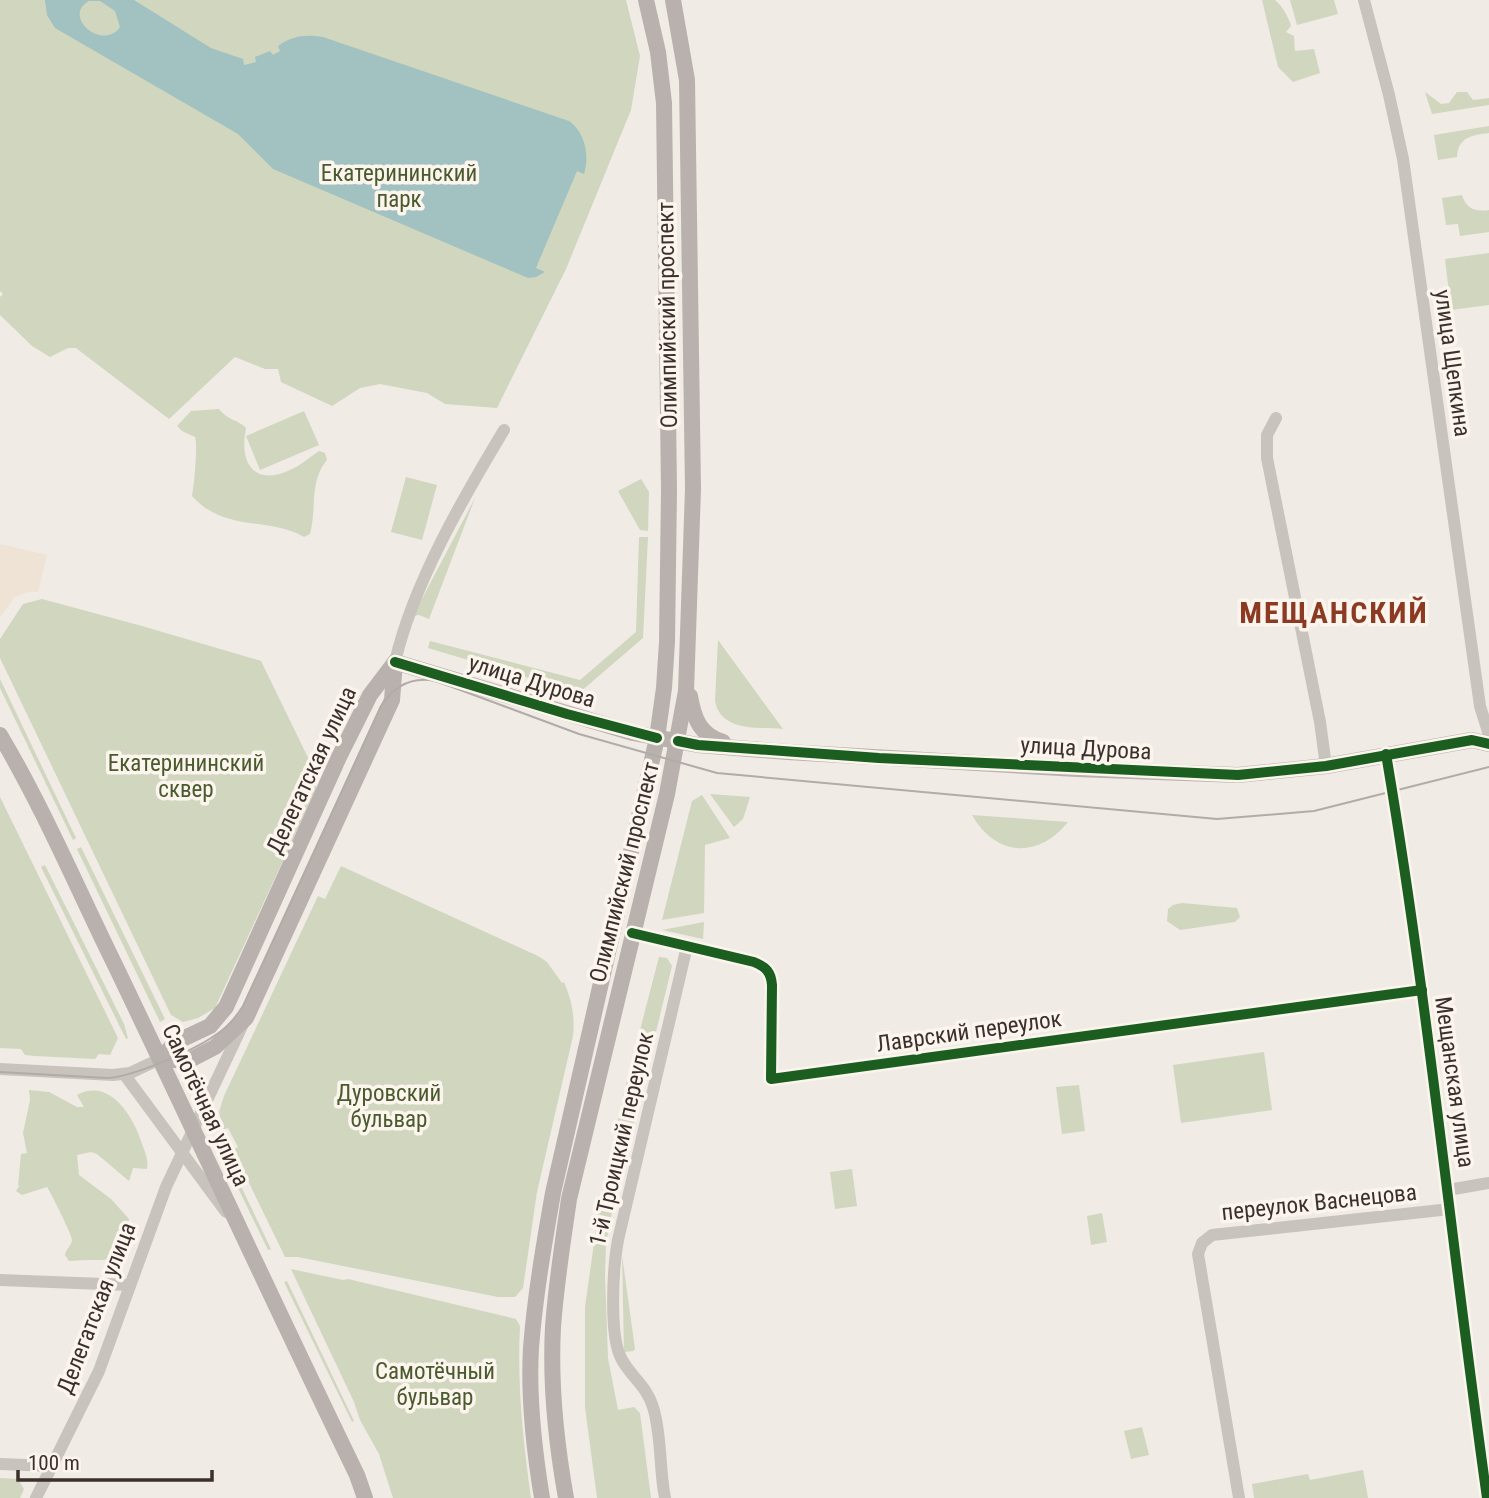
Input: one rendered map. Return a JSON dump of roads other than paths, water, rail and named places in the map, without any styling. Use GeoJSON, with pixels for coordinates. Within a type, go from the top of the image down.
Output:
{"type":"FeatureCollection","features":[{"type":"Feature","properties":{"kind":"main road","name":"Олимпийский проспект"},"geometry":{"type":"LineString","coordinates":[[542,1498],[532,1409],[531,1349],[544,1242],[657,738],[664,688],[669,490],[664,103],[658,52],[646,0]]}},
{"type":"Feature","properties":{"kind":"main road","name":"Олимпийский проспект"},"geometry":{"type":"LineString","coordinates":[[566,1498],[557,1440],[553,1329],[569,1199],[677,748],[687,676],[693,496],[687,80],[673,0]]}},
{"type":"Feature","properties":{"kind":"main road","name":"улица Дурова"},"geometry":{"type":"LineString","coordinates":[[395,662],[580,718],[657,738],[677,748],[698,745],[1195,775],[1238,775],[1326,766],[1472,740],[1489,744]]}},
{"type":"Feature","properties":{"kind":"main road","name":"Делегатская улица"},"geometry":{"type":"LineString","coordinates":[[160,1059],[184,1062],[215,1047],[246,1018],[392,700],[395,662]]}},
{"type":"Feature","properties":{"kind":"main road","name":"Делегатская улица"},"geometry":{"type":"LineString","coordinates":[[160,1059],[176,1042],[210,1026],[226,1007],[370,695],[395,662]]}},
{"type":"Feature","properties":{"kind":"main road"},"geometry":{"type":"LineString","coordinates":[[687,676],[691,704],[701,729],[715,740],[753,749]]}},
{"type":"Feature","properties":{"kind":"main road","name":"Самотёчная улица"},"geometry":{"type":"LineString","coordinates":[[0,735],[194,1129],[237,1227],[357,1475],[365,1498]]}},
{"type":"Feature","properties":{"kind":"street","name":"улица Щепкина"},"geometry":{"type":"LineString","coordinates":[[1364,0],[1403,159],[1478,694],[1489,735]]}},
{"type":"Feature","properties":{"kind":"street"},"geometry":{"type":"LineString","coordinates":[[1276,418],[1266,435],[1265,447],[1320,722],[1326,766]]}},
{"type":"Feature","properties":{"kind":"street"},"geometry":{"type":"LineString","coordinates":[[395,662],[401,633],[413,601],[503,430]]}},
{"type":"Feature","properties":{"kind":"street","name":"Мещанская улица"},"geometry":{"type":"LineString","coordinates":[[1386,754],[1422,990],[1471,1386],[1485,1448],[1487,1498]]}},
{"type":"Feature","properties":{"kind":"street","name":"Лаврский переулок"},"geometry":{"type":"LineString","coordinates":[[632,933],[754,962],[769,972],[772,996],[771,1079],[1422,990]]}},
{"type":"Feature","properties":{"kind":"street","name":"1-й Троицкий переулок"},"geometry":{"type":"LineString","coordinates":[[665,1498],[654,1409],[648,1392],[626,1367],[614,1338],[615,1276],[618,1240],[687,946]]}},
{"type":"Feature","properties":{"kind":"street","name":"Делегатская улица"},"geometry":{"type":"LineString","coordinates":[[36,1498],[99,1371],[166,1186],[246,1018]]}},
{"type":"Feature","properties":{"kind":"street"},"geometry":{"type":"LineString","coordinates":[[0,1069],[124,1074],[160,1059]]}},
{"type":"Feature","properties":{"kind":"street"},"geometry":{"type":"LineString","coordinates":[[124,1074],[237,1227]]}},
{"type":"Feature","properties":{"kind":"street"},"geometry":{"type":"LineString","coordinates":[[1448,1190],[1489,1183]]}},
{"type":"Feature","properties":{"kind":"street","name":"переулок Васнецова"},"geometry":{"type":"LineString","coordinates":[[1239,1498],[1198,1254],[1202,1242],[1212,1235],[1450,1209]]}},
{"type":"Feature","properties":{"kind":"street"},"geometry":{"type":"LineString","coordinates":[[0,1280],[129,1285]]}},
{"type":"Feature","properties":{"kind":"street"},"geometry":{"type":"LineString","coordinates":[[0,1464],[52,1466]]}},
{"type":"Feature","properties":{"kind":"water"},"geometry":{"type":"Polygon","coordinates":[[[45,0],[134,0],[211,48],[243,59],[244,65],[256,62],[255,57],[270,51],[273,55],[280,51],[278,46],[288,40],[305,36],[323,37],[569,121],[579,131],[585,145],[586,167],[584,174],[577,171],[536,268],[545,272],[528,278],[273,169],[238,134],[55,28],[47,15],[45,0]],[[89,1],[82,7],[82,22],[95,34],[113,34],[120,27],[115,11],[100,1],[89,1]]]}},
{"type":"Feature","properties":{"kind":"tram line"},"geometry":{"type":"LineString","coordinates":[[0,1072],[107,1078],[118,1076],[179,1055],[228,1025],[243,1006],[381,706],[392,693],[411,681],[436,681],[579,734],[717,773],[1217,819],[1314,811],[1489,767]]}},
{"type":"Feature","properties":{"kind":"district","name":"МЕЩАНСКИЙ"},"geometry":{"type":"Point","coordinates":[1334,613]}},
{"type":"Feature","properties":{"kind":"park label","name":"Екатерининский парк"},"geometry":{"type":"Point","coordinates":[399,186]}},
{"type":"Feature","properties":{"kind":"park label","name":"Екатерининский сквер"},"geometry":{"type":"Point","coordinates":[186,776]}},
{"type":"Feature","properties":{"kind":"park label","name":"Дуровский бульвар"},"geometry":{"type":"Point","coordinates":[389,1106]}},
{"type":"Feature","properties":{"kind":"park label","name":"Самотёчный бульвар"},"geometry":{"type":"Point","coordinates":[435,1384]}}]}
